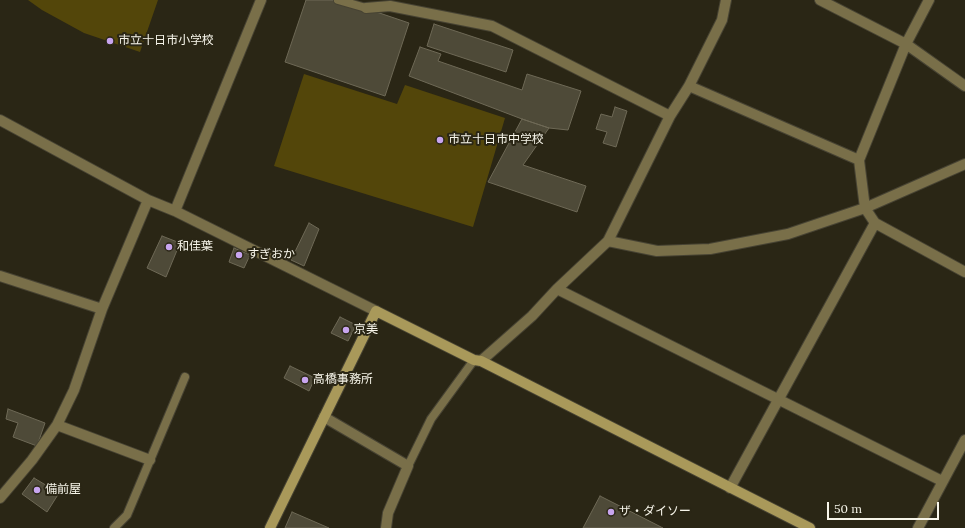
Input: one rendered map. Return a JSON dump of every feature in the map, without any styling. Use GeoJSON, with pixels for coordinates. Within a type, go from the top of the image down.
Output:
{"type":"FeatureCollection","features":[{"type":"Feature","properties":{"kind":"street"},"geometry":{"type":"LineString","coordinates":[[175,211],[261,0]]}},
{"type":"Feature","properties":{"kind":"street"},"geometry":{"type":"LineString","coordinates":[[478,361],[532,316],[557,289],[608,241],[670,116],[689,86],[722,20],[726,0]]}},
{"type":"Feature","properties":{"kind":"street"},"geometry":{"type":"LineString","coordinates":[[820,0],[906,44],[965,86]]}},
{"type":"Feature","properties":{"kind":"street"},"geometry":{"type":"LineString","coordinates":[[928,0],[906,44],[859,160],[865,208],[875,223],[965,272]]}},
{"type":"Feature","properties":{"kind":"street"},"geometry":{"type":"LineString","coordinates":[[368,4],[390,6],[492,26],[670,116]]}},
{"type":"Feature","properties":{"kind":"street"},"geometry":{"type":"LineString","coordinates":[[689,86],[859,160]]}},
{"type":"Feature","properties":{"kind":"street"},"geometry":{"type":"LineString","coordinates":[[0,120],[148,200],[175,211],[376,310],[810,528]]}},
{"type":"Feature","properties":{"kind":"street"},"geometry":{"type":"LineString","coordinates":[[608,241],[657,251],[710,249],[788,234],[865,208],[965,164]]}},
{"type":"Feature","properties":{"kind":"street"},"geometry":{"type":"LineString","coordinates":[[0,498],[32,460],[57,425],[74,390],[102,309],[148,200]]}},
{"type":"Feature","properties":{"kind":"street"},"geometry":{"type":"LineString","coordinates":[[730,488],[875,223]]}},
{"type":"Feature","properties":{"kind":"street"},"geometry":{"type":"LineString","coordinates":[[0,276],[102,309]]}},
{"type":"Feature","properties":{"kind":"street"},"geometry":{"type":"LineString","coordinates":[[557,289],[942,481]]}},
{"type":"Feature","properties":{"kind":"street"},"geometry":{"type":"LineString","coordinates":[[270,528],[376,310]]}},
{"type":"Feature","properties":{"kind":"street"},"geometry":{"type":"LineString","coordinates":[[324,417],[408,466],[388,513],[386,528]]}},
{"type":"Feature","properties":{"kind":"street"},"geometry":{"type":"LineString","coordinates":[[57,425],[150,460]]}},
{"type":"Feature","properties":{"kind":"street"},"geometry":{"type":"LineString","coordinates":[[918,528],[965,440]]}},
{"type":"Feature","properties":{"kind":"lane"},"geometry":{"type":"LineString","coordinates":[[338,0],[368,4]]}},
{"type":"Feature","properties":{"kind":"lane"},"geometry":{"type":"LineString","coordinates":[[408,466],[431,419],[478,361]]}},
{"type":"Feature","properties":{"kind":"lane"},"geometry":{"type":"LineString","coordinates":[[114,528],[127,515],[185,377]]}},
{"type":"Feature","properties":{"kind":"shaded area"},"geometry":{"type":"Polygon","coordinates":[[[28,0],[158,0],[140,52],[84,33],[42,10],[28,0]]]}},
{"type":"Feature","properties":{"kind":"shaded area"},"geometry":{"type":"Polygon","coordinates":[[[304,74],[397,104],[405,85],[505,118],[473,227],[274,166],[304,74]]]}},
{"type":"Feature","properties":{"kind":"building"},"geometry":{"type":"Polygon","coordinates":[[[306,0],[341,0],[409,23],[385,96],[285,62],[306,0]]]}},
{"type":"Feature","properties":{"kind":"building"},"geometry":{"type":"Polygon","coordinates":[[[434,24],[513,50],[506,72],[427,46],[434,24]]]}},
{"type":"Feature","properties":{"kind":"building"},"geometry":{"type":"Polygon","coordinates":[[[420,47],[441,54],[438,61],[522,90],[527,74],[581,91],[568,130],[549,128],[522,119],[409,76],[420,47]]]}},
{"type":"Feature","properties":{"kind":"building"},"geometry":{"type":"Polygon","coordinates":[[[615,107],[627,111],[616,147],[603,143],[607,132],[596,129],[601,114],[612,117],[615,107]]]}},
{"type":"Feature","properties":{"kind":"building"},"geometry":{"type":"Polygon","coordinates":[[[522,119],[549,128],[523,165],[586,186],[577,212],[488,182],[522,119]]]}},
{"type":"Feature","properties":{"kind":"building"},"geometry":{"type":"Polygon","coordinates":[[[309,223],[319,229],[304,266],[291,260],[309,223]]]}},
{"type":"Feature","properties":{"kind":"building"},"geometry":{"type":"Polygon","coordinates":[[[162,236],[180,243],[166,277],[147,268],[162,236]]]}},
{"type":"Feature","properties":{"kind":"building"},"geometry":{"type":"Polygon","coordinates":[[[234,248],[250,255],[244,268],[229,262],[234,248]]]}},
{"type":"Feature","properties":{"kind":"building"},"geometry":{"type":"Polygon","coordinates":[[[340,317],[356,325],[348,341],[331,333],[340,317]]]}},
{"type":"Feature","properties":{"kind":"building"},"geometry":{"type":"Polygon","coordinates":[[[290,366],[315,378],[309,391],[284,378],[290,366]]]}},
{"type":"Feature","properties":{"kind":"building"},"geometry":{"type":"Polygon","coordinates":[[[8,409],[45,423],[37,446],[13,437],[18,423],[6,419],[8,409]]]}},
{"type":"Feature","properties":{"kind":"building"},"geometry":{"type":"Polygon","coordinates":[[[34,478],[59,493],[47,512],[22,494],[34,478]]]}},
{"type":"Feature","properties":{"kind":"building","name":"ザ・ダイソー"},"geometry":{"type":"Polygon","coordinates":[[[600,496],[663,528],[583,528],[600,496]]]}},
{"type":"Feature","properties":{"kind":"building"},"geometry":{"type":"Polygon","coordinates":[[[292,512],[329,528],[285,528],[292,512]]]}},
{"type":"Feature","properties":{"kind":"place","name":"市立十日市小学校"},"geometry":{"type":"Point","coordinates":[110,41]}},
{"type":"Feature","properties":{"kind":"place","name":"市立十日市中学校"},"geometry":{"type":"Point","coordinates":[440,140]}},
{"type":"Feature","properties":{"kind":"place","name":"和佳葉"},"geometry":{"type":"Point","coordinates":[169,247]}},
{"type":"Feature","properties":{"kind":"place","name":"すぎおか"},"geometry":{"type":"Point","coordinates":[239,255]}},
{"type":"Feature","properties":{"kind":"place","name":"京美"},"geometry":{"type":"Point","coordinates":[346,330]}},
{"type":"Feature","properties":{"kind":"place","name":"高橋事務所"},"geometry":{"type":"Point","coordinates":[305,380]}},
{"type":"Feature","properties":{"kind":"place","name":"備前屋"},"geometry":{"type":"Point","coordinates":[37,490]}},
{"type":"Feature","properties":{"kind":"place","name":"ザ・ダイソー"},"geometry":{"type":"Point","coordinates":[611,512]}}]}
